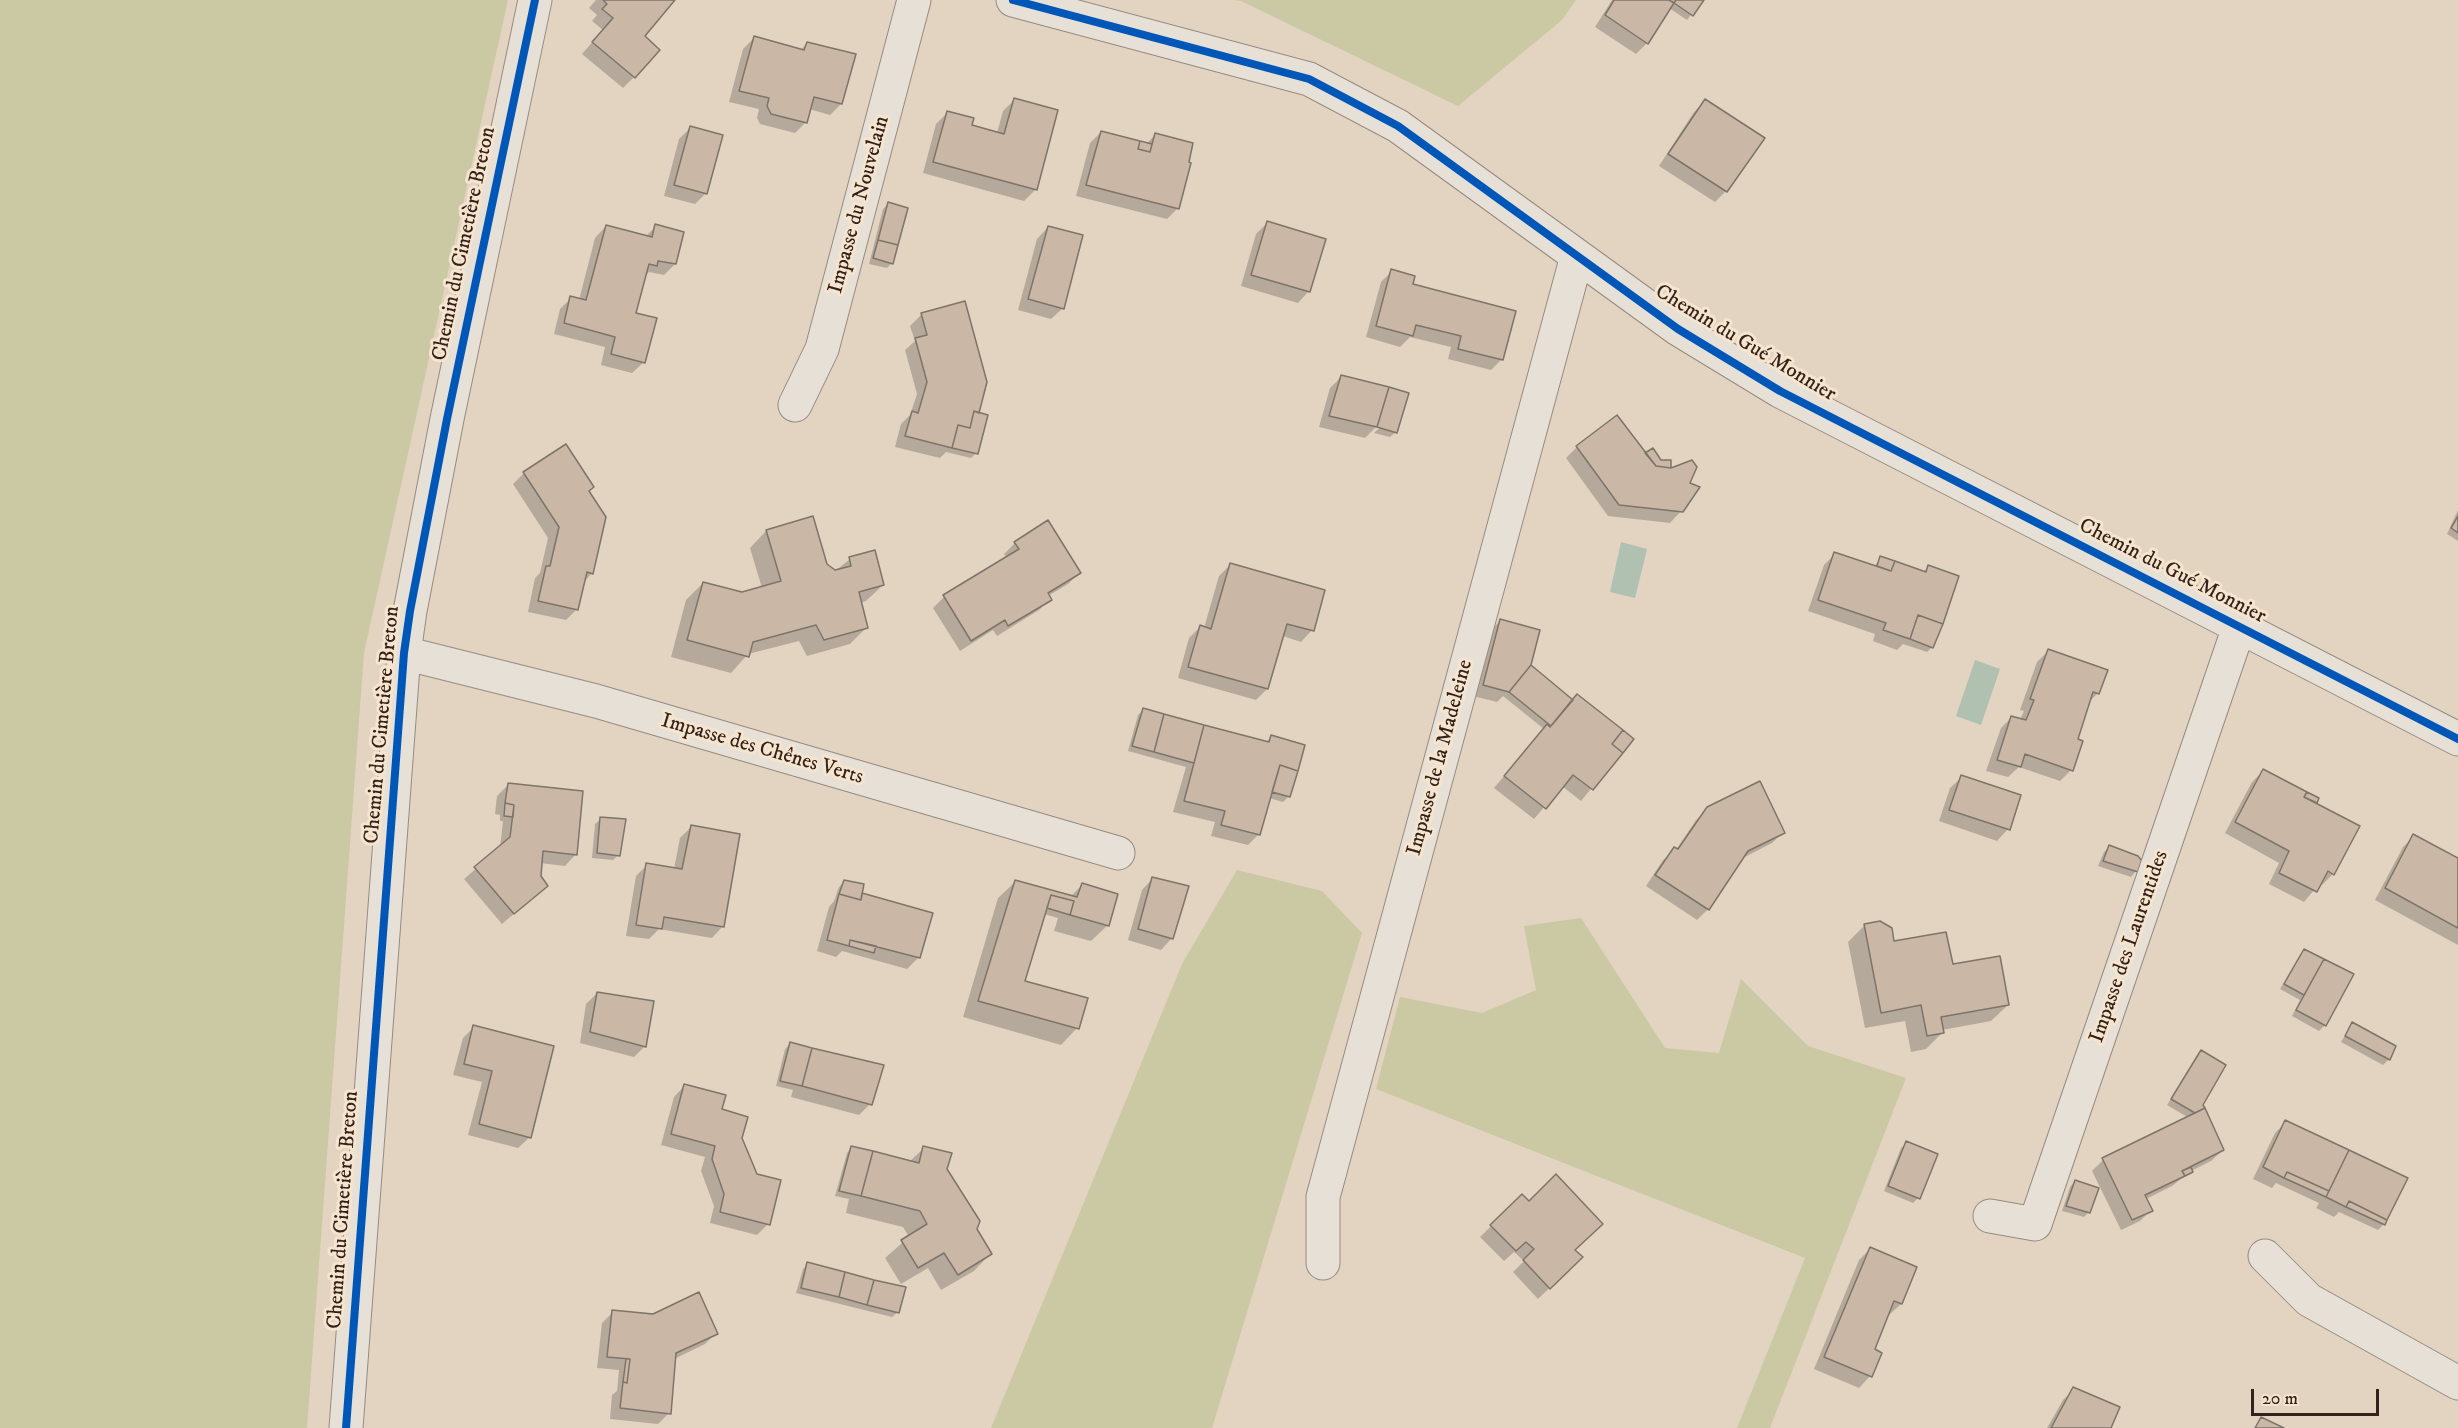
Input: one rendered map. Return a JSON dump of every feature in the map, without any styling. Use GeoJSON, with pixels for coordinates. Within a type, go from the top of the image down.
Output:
{"type":"FeatureCollection","features":[{"type":"Feature","properties":{"kind":"street","name":"Chemin du Cimetière Breton"},"geometry":{"type":"LineString","coordinates":[[346,1428],[404,653],[447,419],[535,0]]}},
{"type":"Feature","properties":{"kind":"street","name":"Impasse du Nouvelain"},"geometry":{"type":"LineString","coordinates":[[795,405],[822,349],[914,0]]}},
{"type":"Feature","properties":{"kind":"street","name":"Chemin du Gué Monnier"},"geometry":{"type":"LineString","coordinates":[[1013,0],[1309,79],[1398,126],[1678,329],[1780,391],[2458,739]]}},
{"type":"Feature","properties":{"kind":"street","name":"Impasse de la Madeleine"},"geometry":{"type":"LineString","coordinates":[[1323,1263],[1323,1197],[1577,256]]}},
{"type":"Feature","properties":{"kind":"street","name":"Impasse des Laurentides"},"geometry":{"type":"LineString","coordinates":[[1990,1216],[2035,1224],[2239,627]]}},
{"type":"Feature","properties":{"kind":"street","name":"Impasse des Chênes Verts"},"geometry":{"type":"LineString","coordinates":[[404,653],[596,702],[1118,853]]}},
{"type":"Feature","properties":{"kind":"street"},"geometry":{"type":"LineString","coordinates":[[2265,1256],[2309,1300],[2458,1383]]}},
{"type":"Feature","properties":{"kind":"shaded area"},"geometry":{"type":"Polygon","coordinates":[[[0,0],[508,0],[364,653],[307,1428],[0,1428],[0,0]]]}},
{"type":"Feature","properties":{"kind":"shaded area"},"geometry":{"type":"Polygon","coordinates":[[[1233,0],[1576,0],[1562,20],[1458,106],[1241,1],[1233,0]]]}},
{"type":"Feature","properties":{"kind":"shaded area"},"geometry":{"type":"Polygon","coordinates":[[[1621,542],[1647,549],[1635,598],[1610,592],[1621,542]]]}},
{"type":"Feature","properties":{"kind":"shaded area"},"geometry":{"type":"Polygon","coordinates":[[[1975,660],[2000,669],[1981,725],[1956,716],[1975,660]]]}},
{"type":"Feature","properties":{"kind":"shaded area"},"geometry":{"type":"Polygon","coordinates":[[[1237,870],[1322,891],[1362,933],[1212,1428],[991,1428],[1182,964],[1237,870]]]}},
{"type":"Feature","properties":{"kind":"shaded area"},"geometry":{"type":"Polygon","coordinates":[[[1581,918],[1665,1048],[1719,1053],[1741,979],[1808,1046],[1906,1078],[1770,1428],[1737,1428],[1805,1258],[1376,1089],[1400,997],[1482,1013],[1536,990],[1524,926],[1581,918]]]}},
{"type":"Feature","properties":{"kind":"building"},"geometry":{"type":"Polygon","coordinates":[[[603,0],[675,0],[645,36],[660,50],[635,78],[592,42],[613,18],[602,9],[607,4],[603,0]]]}},
{"type":"Feature","properties":{"kind":"building"},"geometry":{"type":"Polygon","coordinates":[[[1614,0],[1669,0],[1674,3],[1648,44],[1605,15],[1614,0]]]}},
{"type":"Feature","properties":{"kind":"building"},"geometry":{"type":"Polygon","coordinates":[[[1676,0],[1704,0],[1693,16],[1674,3],[1676,0]]]}},
{"type":"Feature","properties":{"kind":"building"},"geometry":{"type":"Polygon","coordinates":[[[754,36],[804,50],[807,42],[856,54],[842,104],[814,97],[807,123],[771,114],[767,106],[769,98],[739,91],[754,36]]]}},
{"type":"Feature","properties":{"kind":"building"},"geometry":{"type":"Polygon","coordinates":[[[1014,98],[1058,110],[1037,190],[933,162],[947,111],[974,118],[972,125],[1004,134],[1014,98]]]}},
{"type":"Feature","properties":{"kind":"building"},"geometry":{"type":"Polygon","coordinates":[[[1705,99],[1765,138],[1727,192],[1668,154],[1705,99]]]}},
{"type":"Feature","properties":{"kind":"building"},"geometry":{"type":"Polygon","coordinates":[[[690,126],[723,135],[707,194],[674,185],[690,126]]]}},
{"type":"Feature","properties":{"kind":"building"},"geometry":{"type":"Polygon","coordinates":[[[1101,131],[1140,141],[1138,149],[1150,152],[1155,133],[1193,143],[1189,162],[1191,163],[1179,209],[1086,185],[1101,131]]]}},
{"type":"Feature","properties":{"kind":"building"},"geometry":{"type":"Polygon","coordinates":[[[1140,141],[1152,144],[1150,152],[1138,149],[1140,141]]]}},
{"type":"Feature","properties":{"kind":"building"},"geometry":{"type":"Polygon","coordinates":[[[888,202],[908,208],[898,245],[878,240],[888,202]]]}},
{"type":"Feature","properties":{"kind":"building"},"geometry":{"type":"Polygon","coordinates":[[[1267,221],[1326,239],[1310,292],[1251,275],[1267,221]]]}},
{"type":"Feature","properties":{"kind":"building"},"geometry":{"type":"Polygon","coordinates":[[[655,224],[684,232],[676,264],[658,261],[657,266],[649,264],[636,313],[657,318],[645,363],[611,354],[615,337],[564,323],[570,296],[586,300],[606,225],[652,237],[655,224]]]}},
{"type":"Feature","properties":{"kind":"building"},"geometry":{"type":"Polygon","coordinates":[[[1048,226],[1083,235],[1064,309],[1028,299],[1048,226]]]}},
{"type":"Feature","properties":{"kind":"building"},"geometry":{"type":"Polygon","coordinates":[[[878,240],[898,245],[893,264],[873,258],[878,240]]]}},
{"type":"Feature","properties":{"kind":"building"},"geometry":{"type":"Polygon","coordinates":[[[1391,269],[1415,276],[1413,284],[1516,311],[1503,360],[1458,349],[1461,336],[1416,325],[1413,336],[1376,326],[1391,269]]]}},
{"type":"Feature","properties":{"kind":"building"},"geometry":{"type":"Polygon","coordinates":[[[965,301],[987,382],[979,413],[974,411],[970,428],[958,425],[952,448],[905,436],[912,411],[918,413],[927,382],[915,338],[927,335],[921,313],[965,301]]]}},
{"type":"Feature","properties":{"kind":"building"},"geometry":{"type":"Polygon","coordinates":[[[1341,375],[1389,387],[1377,427],[1329,416],[1341,375]]]}},
{"type":"Feature","properties":{"kind":"building"},"geometry":{"type":"Polygon","coordinates":[[[1389,387],[1409,393],[1397,433],[1377,427],[1389,387]]]}},
{"type":"Feature","properties":{"kind":"building"},"geometry":{"type":"Polygon","coordinates":[[[974,411],[988,415],[978,454],[952,448],[958,425],[970,428],[974,411]]]}},
{"type":"Feature","properties":{"kind":"building"},"geometry":{"type":"Polygon","coordinates":[[[1617,415],[1656,466],[1671,468],[1692,460],[1697,467],[1690,483],[1700,487],[1683,512],[1619,505],[1576,446],[1617,415]]]}},
{"type":"Feature","properties":{"kind":"building"},"geometry":{"type":"Polygon","coordinates":[[[566,444],[594,487],[589,491],[606,517],[593,574],[587,572],[578,610],[538,601],[546,566],[550,566],[559,527],[523,472],[566,444]]]}},
{"type":"Feature","properties":{"kind":"building"},"geometry":{"type":"Polygon","coordinates":[[[1653,448],[1661,460],[1671,460],[1671,468],[1656,466],[1645,453],[1653,448]]]}},
{"type":"Feature","properties":{"kind":"building"},"geometry":{"type":"Polygon","coordinates":[[[813,516],[827,564],[835,570],[851,566],[849,557],[875,550],[884,585],[859,592],[868,628],[824,640],[816,625],[753,642],[749,657],[687,640],[703,582],[742,592],[781,581],[766,530],[813,516]]]}},
{"type":"Feature","properties":{"kind":"building"},"geometry":{"type":"Polygon","coordinates":[[[2458,516],[2458,533],[2451,528],[2458,516]]]}},
{"type":"Feature","properties":{"kind":"building"},"geometry":{"type":"Polygon","coordinates":[[[1048,520],[1081,573],[1048,593],[1052,600],[1008,626],[1005,620],[971,641],[943,595],[1019,549],[1014,542],[1048,520]]]}},
{"type":"Feature","properties":{"kind":"building"},"geometry":{"type":"Polygon","coordinates":[[[1834,552],[1891,571],[1895,561],[1926,572],[1928,565],[1959,576],[1943,624],[1918,615],[1910,639],[1883,630],[1886,623],[1818,600],[1834,552]]]}},
{"type":"Feature","properties":{"kind":"building"},"geometry":{"type":"Polygon","coordinates":[[[1880,556],[1895,561],[1891,571],[1877,566],[1880,556]]]}},
{"type":"Feature","properties":{"kind":"building"},"geometry":{"type":"Polygon","coordinates":[[[1230,563],[1325,590],[1314,631],[1287,624],[1268,689],[1188,667],[1200,625],[1211,629],[1230,563]]]}},
{"type":"Feature","properties":{"kind":"building"},"geometry":{"type":"Polygon","coordinates":[[[1918,615],[1943,624],[1933,648],[1910,639],[1918,615]]]}},
{"type":"Feature","properties":{"kind":"building"},"geometry":{"type":"Polygon","coordinates":[[[1500,619],[1540,630],[1531,665],[1509,692],[1483,685],[1500,619]]]}},
{"type":"Feature","properties":{"kind":"building"},"geometry":{"type":"Polygon","coordinates":[[[2048,649],[2108,670],[2099,694],[2093,692],[2078,739],[2083,741],[2073,771],[2025,754],[2021,767],[1997,760],[2011,716],[2026,720],[2034,700],[2030,699],[2048,649]]]}},
{"type":"Feature","properties":{"kind":"building"},"geometry":{"type":"Polygon","coordinates":[[[1531,665],[1573,700],[1551,726],[1509,692],[1531,665]]]}},
{"type":"Feature","properties":{"kind":"building"},"geometry":{"type":"Polygon","coordinates":[[[1577,694],[1623,730],[1612,744],[1623,753],[1593,790],[1573,775],[1546,809],[1504,776],[1547,724],[1550,727],[1577,694]]]}},
{"type":"Feature","properties":{"kind":"building"},"geometry":{"type":"Polygon","coordinates":[[[1143,708],[1164,714],[1154,752],[1132,746],[1143,708]]]}},
{"type":"Feature","properties":{"kind":"building"},"geometry":{"type":"Polygon","coordinates":[[[1164,714],[1204,725],[1194,763],[1154,752],[1164,714]]]}},
{"type":"Feature","properties":{"kind":"building"},"geometry":{"type":"Polygon","coordinates":[[[1204,725],[1269,742],[1271,735],[1305,745],[1298,771],[1280,765],[1260,835],[1221,825],[1225,811],[1184,801],[1204,725]]]}},
{"type":"Feature","properties":{"kind":"building"},"geometry":{"type":"Polygon","coordinates":[[[1623,730],[1634,739],[1623,753],[1612,744],[1623,730]]]}},
{"type":"Feature","properties":{"kind":"building"},"geometry":{"type":"Polygon","coordinates":[[[1280,765],[1298,771],[1290,797],[1272,792],[1280,765]]]}},
{"type":"Feature","properties":{"kind":"building"},"geometry":{"type":"Polygon","coordinates":[[[2263,769],[2307,792],[2304,797],[2360,826],[2334,875],[2328,871],[2317,892],[2279,873],[2289,851],[2235,822],[2263,769]]]}},
{"type":"Feature","properties":{"kind":"building"},"geometry":{"type":"Polygon","coordinates":[[[1961,775],[2021,795],[2010,830],[1949,810],[1961,775]]]}},
{"type":"Feature","properties":{"kind":"building"},"geometry":{"type":"Polygon","coordinates":[[[1760,781],[1785,833],[1748,851],[1709,910],[1655,875],[1674,847],[1678,849],[1707,807],[1760,781]]]}},
{"type":"Feature","properties":{"kind":"building"},"geometry":{"type":"Polygon","coordinates":[[[508,783],[583,791],[577,855],[543,851],[541,876],[548,886],[514,914],[474,867],[510,837],[514,805],[505,803],[508,783]]]}},
{"type":"Feature","properties":{"kind":"building"},"geometry":{"type":"Polygon","coordinates":[[[2307,792],[2319,798],[2317,803],[2304,797],[2307,792]]]}},
{"type":"Feature","properties":{"kind":"building"},"geometry":{"type":"Polygon","coordinates":[[[505,803],[514,805],[513,817],[504,816],[505,803]]]}},
{"type":"Feature","properties":{"kind":"building"},"geometry":{"type":"Polygon","coordinates":[[[600,817],[626,819],[620,856],[597,853],[600,817]]]}},
{"type":"Feature","properties":{"kind":"building"},"geometry":{"type":"Polygon","coordinates":[[[691,825],[740,834],[724,927],[664,917],[662,929],[636,925],[646,863],[682,869],[691,825]]]}},
{"type":"Feature","properties":{"kind":"building"},"geometry":{"type":"Polygon","coordinates":[[[2413,834],[2458,858],[2458,928],[2385,888],[2413,834]]]}},
{"type":"Feature","properties":{"kind":"building"},"geometry":{"type":"Polygon","coordinates":[[[2109,845],[2138,856],[2142,861],[2138,872],[2103,861],[2109,845]]]}},
{"type":"Feature","properties":{"kind":"building"},"geometry":{"type":"Polygon","coordinates":[[[1152,877],[1189,886],[1173,939],[1138,929],[1152,877]]]}},
{"type":"Feature","properties":{"kind":"building"},"geometry":{"type":"Polygon","coordinates":[[[844,880],[864,884],[861,900],[839,894],[844,880]]]}},
{"type":"Feature","properties":{"kind":"building"},"geometry":{"type":"Polygon","coordinates":[[[1015,880],[1077,897],[1082,883],[1118,894],[1109,926],[1070,915],[1074,901],[1051,895],[1025,981],[1088,998],[1079,1029],[978,1001],[1015,880]]]}},
{"type":"Feature","properties":{"kind":"building"},"geometry":{"type":"Polygon","coordinates":[[[862,893],[933,913],[920,958],[850,940],[849,946],[827,940],[839,894],[861,900],[862,893]]]}},
{"type":"Feature","properties":{"kind":"building"},"geometry":{"type":"Polygon","coordinates":[[[1051,895],[1074,901],[1070,915],[1047,908],[1051,895]]]}},
{"type":"Feature","properties":{"kind":"building"},"geometry":{"type":"Polygon","coordinates":[[[1880,921],[1892,928],[1894,941],[1946,932],[1953,964],[2000,956],[2009,1005],[1941,1017],[1944,1033],[1927,1036],[1921,1005],[1881,1013],[1864,924],[1880,921]]]}},
{"type":"Feature","properties":{"kind":"building"},"geometry":{"type":"Polygon","coordinates":[[[850,940],[876,946],[874,953],[849,946],[850,940]]]}},
{"type":"Feature","properties":{"kind":"building"},"geometry":{"type":"Polygon","coordinates":[[[2304,949],[2324,959],[2304,995],[2284,984],[2304,949]]]}},
{"type":"Feature","properties":{"kind":"building"},"geometry":{"type":"Polygon","coordinates":[[[2324,959],[2354,974],[2326,1026],[2296,1010],[2324,959]]]}},
{"type":"Feature","properties":{"kind":"building"},"geometry":{"type":"Polygon","coordinates":[[[597,992],[654,1001],[646,1047],[590,1032],[597,992]]]}},
{"type":"Feature","properties":{"kind":"building"},"geometry":{"type":"Polygon","coordinates":[[[2352,1022],[2396,1046],[2390,1060],[2345,1036],[2352,1022]]]}},
{"type":"Feature","properties":{"kind":"building"},"geometry":{"type":"Polygon","coordinates":[[[473,1025],[554,1046],[531,1138],[479,1124],[492,1071],[464,1064],[473,1025]]]}},
{"type":"Feature","properties":{"kind":"building"},"geometry":{"type":"Polygon","coordinates":[[[790,1042],[812,1048],[802,1086],[780,1081],[790,1042]]]}},
{"type":"Feature","properties":{"kind":"building"},"geometry":{"type":"Polygon","coordinates":[[[812,1048],[884,1065],[872,1105],[802,1086],[812,1048]]]}},
{"type":"Feature","properties":{"kind":"building"},"geometry":{"type":"Polygon","coordinates":[[[2201,1050],[2226,1065],[2203,1105],[2205,1108],[2195,1113],[2171,1099],[2201,1050]]]}},
{"type":"Feature","properties":{"kind":"building"},"geometry":{"type":"Polygon","coordinates":[[[684,1084],[726,1095],[722,1109],[748,1117],[742,1138],[757,1174],[781,1180],[770,1225],[720,1212],[724,1194],[712,1159],[715,1146],[671,1134],[684,1084]]]}},
{"type":"Feature","properties":{"kind":"building"},"geometry":{"type":"Polygon","coordinates":[[[2205,1108],[2224,1150],[2182,1171],[2185,1176],[2145,1195],[2153,1211],[2132,1220],[2102,1158],[2205,1108]]]}},
{"type":"Feature","properties":{"kind":"building"},"geometry":{"type":"Polygon","coordinates":[[[2285,1120],[2349,1150],[2329,1191],[2287,1172],[2284,1178],[2263,1167],[2285,1120]]]}},
{"type":"Feature","properties":{"kind":"building"},"geometry":{"type":"Polygon","coordinates":[[[1906,1141],[1938,1154],[1920,1199],[1888,1186],[1906,1141]]]}},
{"type":"Feature","properties":{"kind":"building"},"geometry":{"type":"Polygon","coordinates":[[[851,1146],[873,1151],[861,1196],[839,1191],[851,1146]]]}},
{"type":"Feature","properties":{"kind":"building"},"geometry":{"type":"Polygon","coordinates":[[[923,1146],[952,1153],[947,1169],[980,1221],[977,1229],[992,1254],[958,1275],[944,1253],[918,1268],[901,1240],[927,1224],[920,1211],[861,1196],[873,1151],[919,1163],[923,1146]]]}},
{"type":"Feature","properties":{"kind":"building"},"geometry":{"type":"Polygon","coordinates":[[[2349,1150],[2408,1178],[2387,1220],[2349,1201],[2346,1207],[2326,1197],[2349,1150]]]}},
{"type":"Feature","properties":{"kind":"building"},"geometry":{"type":"Polygon","coordinates":[[[2191,1167],[2193,1172],[2185,1176],[2182,1171],[2191,1167]]]}},
{"type":"Feature","properties":{"kind":"building"},"geometry":{"type":"Polygon","coordinates":[[[2287,1172],[2329,1191],[2326,1197],[2284,1178],[2287,1172]]]}},
{"type":"Feature","properties":{"kind":"building"},"geometry":{"type":"Polygon","coordinates":[[[1556,1174],[1603,1224],[1575,1250],[1583,1257],[1550,1289],[1523,1260],[1534,1249],[1526,1242],[1516,1251],[1490,1225],[1522,1194],[1529,1201],[1556,1174]]]}},
{"type":"Feature","properties":{"kind":"building"},"geometry":{"type":"Polygon","coordinates":[[[2075,1180],[2099,1188],[2090,1213],[2066,1206],[2075,1180]]]}},
{"type":"Feature","properties":{"kind":"building"},"geometry":{"type":"Polygon","coordinates":[[[2349,1201],[2387,1220],[2385,1225],[2346,1207],[2349,1201]]]}},
{"type":"Feature","properties":{"kind":"building"},"geometry":{"type":"Polygon","coordinates":[[[1870,1247],[1917,1267],[1902,1304],[1894,1301],[1875,1349],[1882,1353],[1872,1377],[1824,1357],[1870,1247]]]}},
{"type":"Feature","properties":{"kind":"building"},"geometry":{"type":"Polygon","coordinates":[[[807,1262],[845,1272],[839,1297],[801,1288],[807,1262]]]}},
{"type":"Feature","properties":{"kind":"building"},"geometry":{"type":"Polygon","coordinates":[[[845,1272],[874,1280],[867,1305],[839,1297],[845,1272]]]}},
{"type":"Feature","properties":{"kind":"building"},"geometry":{"type":"Polygon","coordinates":[[[874,1280],[906,1287],[899,1313],[867,1305],[874,1280]]]}},
{"type":"Feature","properties":{"kind":"building"},"geometry":{"type":"Polygon","coordinates":[[[699,1292],[718,1334],[676,1353],[671,1414],[620,1408],[623,1382],[627,1383],[630,1359],[607,1357],[612,1310],[653,1314],[699,1292]]]}},
{"type":"Feature","properties":{"kind":"building"},"geometry":{"type":"Polygon","coordinates":[[[626,1359],[630,1359],[627,1383],[623,1382],[626,1359]]]}},
{"type":"Feature","properties":{"kind":"building"},"geometry":{"type":"Polygon","coordinates":[[[2073,1387],[2120,1407],[2111,1428],[2051,1428],[2073,1387]]]}},
{"type":"Feature","properties":{"kind":"building"},"geometry":{"type":"Polygon","coordinates":[[[2261,1417],[2284,1428],[2255,1428],[2261,1417]]]}},
{"type":"Feature","properties":{"kind":"cycle path"},"geometry":{"type":"LineString","coordinates":[[346,1428],[404,653],[447,419],[535,0]]}},
{"type":"Feature","properties":{"kind":"cycle path"},"geometry":{"type":"LineString","coordinates":[[1013,0],[1309,79],[1398,126],[1678,329],[1780,391],[2458,739]]}}]}
